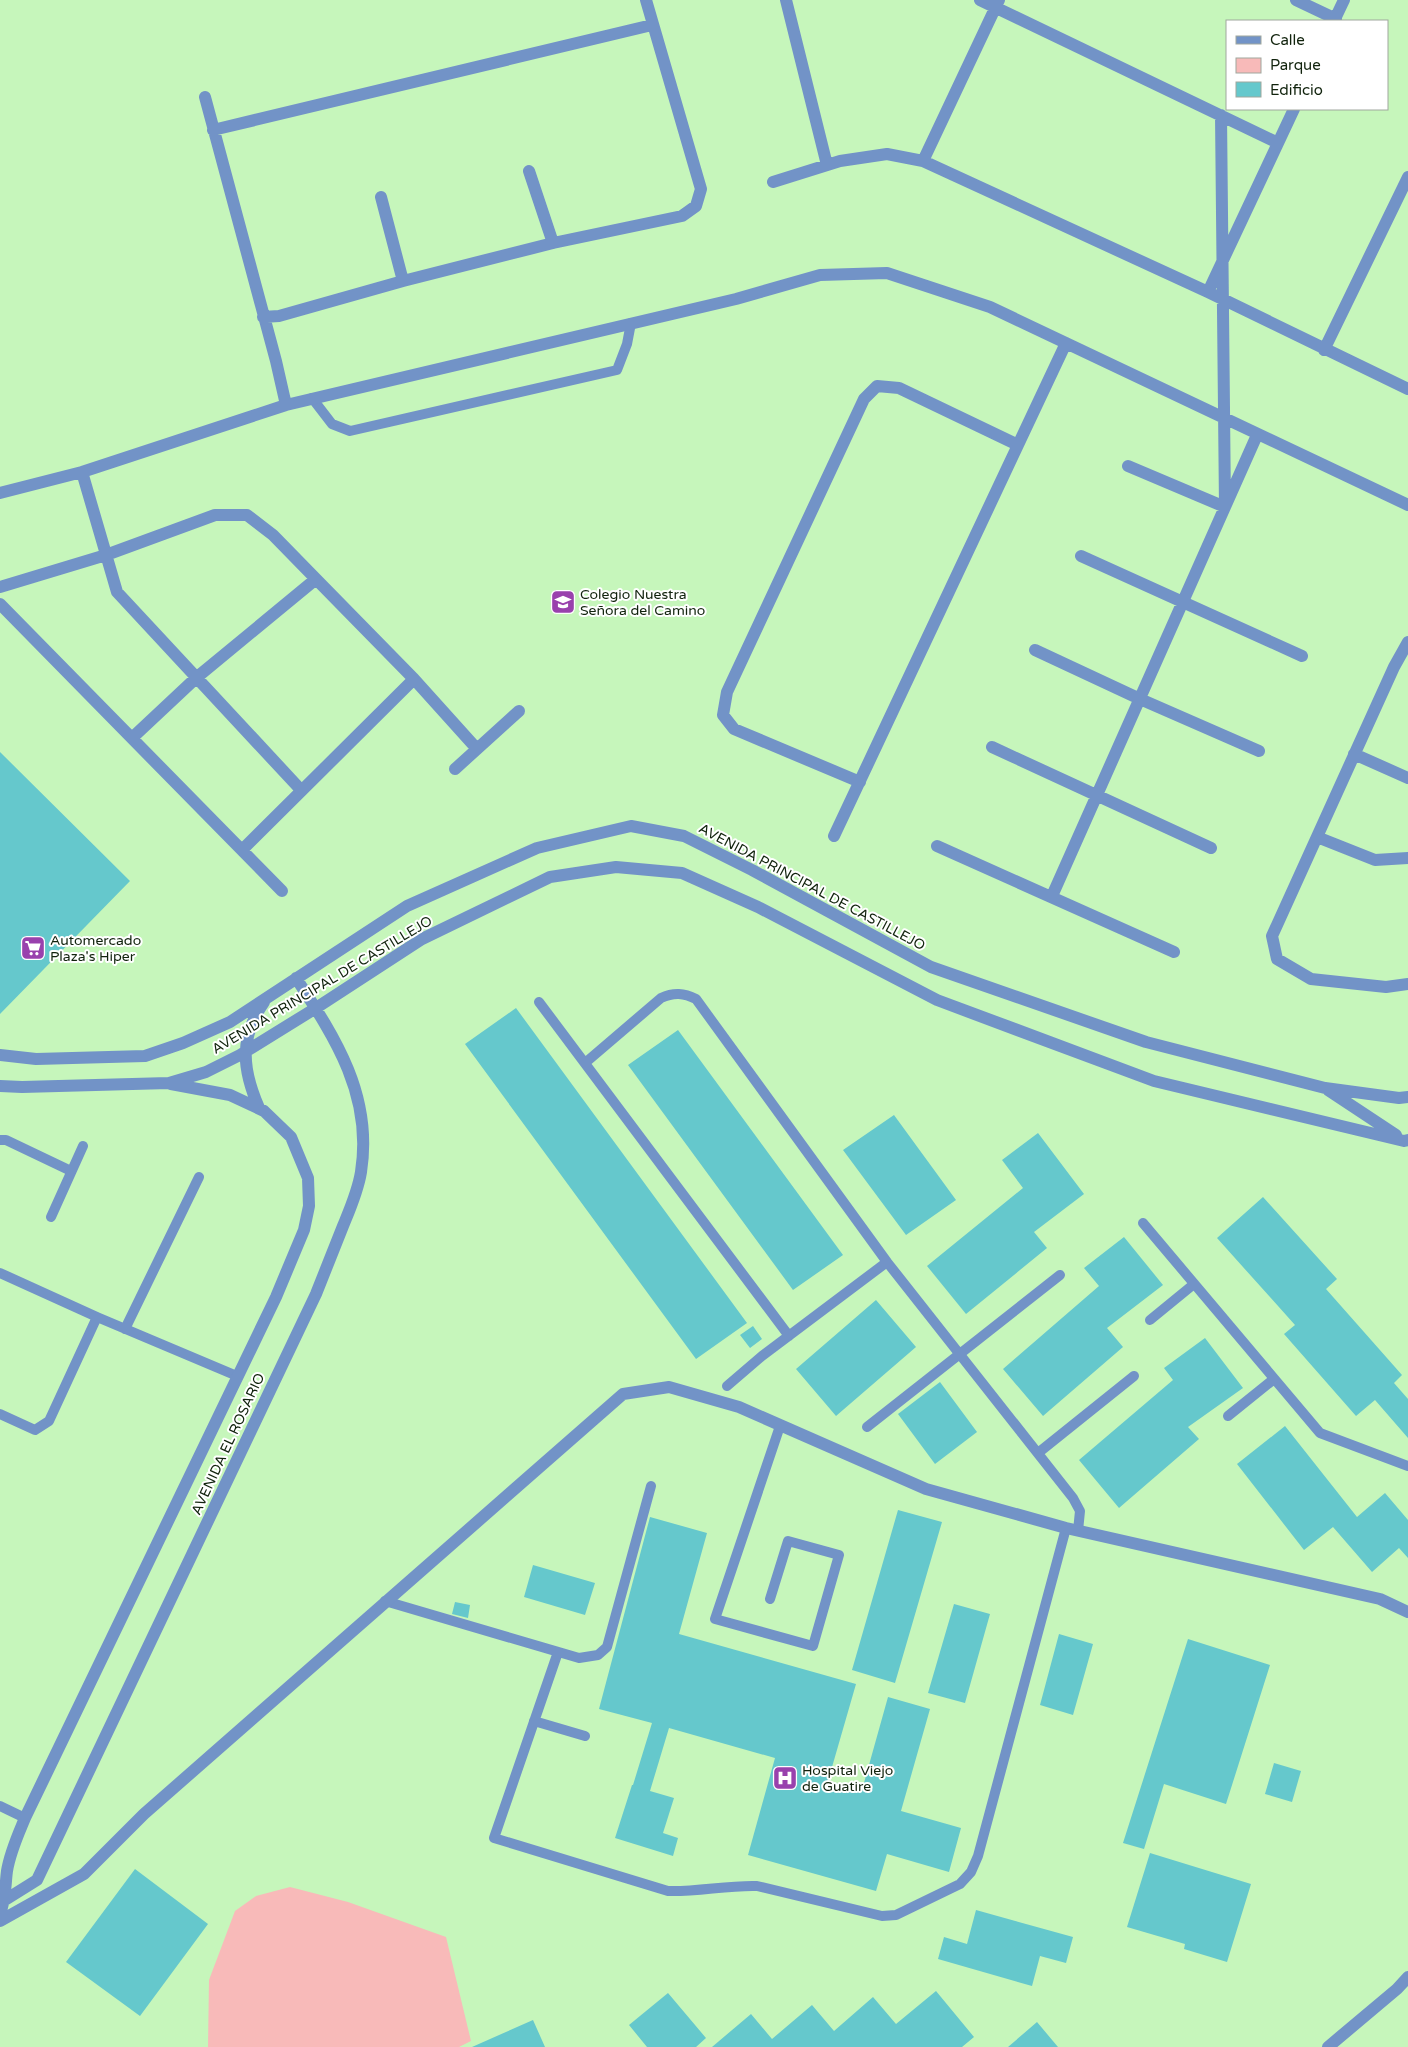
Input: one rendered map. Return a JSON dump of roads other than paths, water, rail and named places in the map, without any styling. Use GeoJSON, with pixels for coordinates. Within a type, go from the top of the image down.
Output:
{"type":"FeatureCollection","features":[{"type":"Feature","properties":{"kind":"street"},"geometry":{"type":"LineString","coordinates":[[264,317],[279,316],[403,281],[553,243],[682,216],[696,206],[701,189],[646,0]]}},
{"type":"Feature","properties":{"kind":"street"},"geometry":{"type":"LineString","coordinates":[[786,0],[827,165]]}},
{"type":"Feature","properties":{"kind":"street"},"geometry":{"type":"LineString","coordinates":[[980,0],[998,4],[1221,116],[1278,142]]}},
{"type":"Feature","properties":{"kind":"street"},"geometry":{"type":"LineString","coordinates":[[1296,0],[1335,20],[1344,0]]}},
{"type":"Feature","properties":{"kind":"street"},"geometry":{"type":"LineString","coordinates":[[923,161],[998,4]]}},
{"type":"Feature","properties":{"kind":"street"},"geometry":{"type":"LineString","coordinates":[[213,130],[652,25]]}},
{"type":"Feature","properties":{"kind":"street"},"geometry":{"type":"LineString","coordinates":[[205,97],[276,361],[286,405]]}},
{"type":"Feature","properties":{"kind":"street"},"geometry":{"type":"LineString","coordinates":[[1208,292],[1294,110]]}},
{"type":"Feature","properties":{"kind":"street"},"geometry":{"type":"LineString","coordinates":[[1221,116],[1225,507]]}},
{"type":"Feature","properties":{"kind":"street"},"geometry":{"type":"LineString","coordinates":[[773,182],[840,160],[887,154],[923,161],[1208,292],[1324,350],[1408,389]]}},
{"type":"Feature","properties":{"kind":"street"},"geometry":{"type":"LineString","coordinates":[[529,170],[553,243]]}},
{"type":"Feature","properties":{"kind":"street"},"geometry":{"type":"LineString","coordinates":[[1324,350],[1408,177]]}},
{"type":"Feature","properties":{"kind":"street"},"geometry":{"type":"LineString","coordinates":[[381,197],[403,281]]}},
{"type":"Feature","properties":{"kind":"street"},"geometry":{"type":"LineString","coordinates":[[0,493],[82,472],[312,398],[736,299],[820,275],[887,273],[990,307],[1408,505]]}},
{"type":"Feature","properties":{"kind":"street"},"geometry":{"type":"LineString","coordinates":[[834,836],[1066,343]]}},
{"type":"Feature","properties":{"kind":"street"},"geometry":{"type":"LineString","coordinates":[[860,782],[734,729],[723,715],[728,692],[864,399],[878,386],[899,388],[1018,445]]}},
{"type":"Feature","properties":{"kind":"street"},"geometry":{"type":"LineString","coordinates":[[1052,896],[1257,434]]}},
{"type":"Feature","properties":{"kind":"street"},"geometry":{"type":"LineString","coordinates":[[1128,466],[1225,507]]}},
{"type":"Feature","properties":{"kind":"street"},"geometry":{"type":"LineString","coordinates":[[82,472],[117,592],[301,790]]}},
{"type":"Feature","properties":{"kind":"street"},"geometry":{"type":"LineString","coordinates":[[0,587],[106,555],[215,515],[247,515],[272,535],[316,579],[414,679],[477,749]]}},
{"type":"Feature","properties":{"kind":"street"},"geometry":{"type":"LineString","coordinates":[[1081,556],[1302,656]]}},
{"type":"Feature","properties":{"kind":"street"},"geometry":{"type":"LineString","coordinates":[[132,738],[196,678],[316,579]]}},
{"type":"Feature","properties":{"kind":"street"},"geometry":{"type":"LineString","coordinates":[[0,604],[282,891]]}},
{"type":"Feature","properties":{"kind":"street"},"geometry":{"type":"LineString","coordinates":[[1408,642],[1394,666],[1272,936],[1276,959],[1311,979],[1386,987],[1408,984]]}},
{"type":"Feature","properties":{"kind":"street"},"geometry":{"type":"LineString","coordinates":[[1035,650],[1140,699],[1259,751]]}},
{"type":"Feature","properties":{"kind":"street"},"geometry":{"type":"LineString","coordinates":[[242,850],[414,679]]}},
{"type":"Feature","properties":{"kind":"street"},"geometry":{"type":"LineString","coordinates":[[455,769],[519,710]]}},
{"type":"Feature","properties":{"kind":"street"},"geometry":{"type":"LineString","coordinates":[[992,747],[1211,848]]}},
{"type":"Feature","properties":{"kind":"street"},"geometry":{"type":"LineString","coordinates":[[1354,754],[1408,778]]}},
{"type":"Feature","properties":{"kind":"street","name":"AVENIDA PRINCIPAL DE CASTILLEJO"},"geometry":{"type":"LineString","coordinates":[[0,1055],[36,1059],[145,1056],[182,1043],[230,1022],[407,906],[537,848],[631,826],[684,836],[752,870],[931,967],[1146,1042],[1325,1088],[1399,1098],[1408,1097]]}},
{"type":"Feature","properties":{"kind":"street"},"geometry":{"type":"LineString","coordinates":[[1317,837],[1375,860],[1408,858]]}},
{"type":"Feature","properties":{"kind":"street"},"geometry":{"type":"LineString","coordinates":[[937,846],[1174,952]]}},
{"type":"Feature","properties":{"kind":"street","name":"AVENIDA PRINCIPAL DE CASTILLEJO"},"geometry":{"type":"LineString","coordinates":[[0,1086],[169,1083],[206,1072],[246,1051],[316,1008],[422,939],[550,877],[616,867],[682,873],[758,907],[936,1000],[1154,1081],[1407,1140]]}},
{"type":"Feature","properties":{"kind":"street","name":"AVENIDA EL ROSARIO"},"geometry":{"type":"LineString","coordinates":[[5,1900],[37,1880],[316,1294],[353,1201],[361,1173],[363,1149],[363,1123],[358,1098],[344,1060],[316,1008],[296,978]]}},
{"type":"Feature","properties":{"kind":"street"},"geometry":{"type":"LineString","coordinates":[[258,1108],[250,1086],[246,1036],[253,1018],[268,997]]}},
{"type":"Feature","properties":{"kind":"street","name":"AVENIDA EL ROSARIO"},"geometry":{"type":"LineString","coordinates":[[0,1913],[5,1900],[7,1871],[13,1845],[276,1296],[304,1230],[309,1206],[308,1178],[291,1137],[264,1111],[230,1095],[169,1083]]}},
{"type":"Feature","properties":{"kind":"street"},"geometry":{"type":"LineString","coordinates":[[1325,1088],[1407,1140]]}},
{"type":"Feature","properties":{"kind":"street"},"geometry":{"type":"LineString","coordinates":[[0,1921],[84,1874],[144,1814],[623,1394],[669,1387],[739,1407],[926,1488],[1072,1529],[1380,1599],[1408,1612]]}},
{"type":"Feature","properties":{"kind":"street"},"geometry":{"type":"LineString","coordinates":[[1336,2045],[1408,1977]]}},
{"type":"Feature","properties":{"kind":"lane"},"geometry":{"type":"LineString","coordinates":[[312,398],[332,424],[350,431],[617,370],[627,344],[631,324]]}},
{"type":"Feature","properties":{"kind":"lane"},"geometry":{"type":"LineString","coordinates":[[558,1652],[494,1838],[668,1891],[686,1892],[757,1886],[882,1916],[896,1915],[960,1884],[971,1872],[978,1856],[1072,1529],[1080,1511],[1073,1498],[887,1262],[696,1000],[680,993],[661,998],[585,1063]]}},
{"type":"Feature","properties":{"kind":"lane"},"geometry":{"type":"LineString","coordinates":[[539,1002],[789,1336]]}},
{"type":"Feature","properties":{"kind":"lane"},"geometry":{"type":"LineString","coordinates":[[0,1140],[6,1140],[71,1171]]}},
{"type":"Feature","properties":{"kind":"lane"},"geometry":{"type":"LineString","coordinates":[[51,1217],[83,1146]]}},
{"type":"Feature","properties":{"kind":"lane"},"geometry":{"type":"LineString","coordinates":[[125,1329],[199,1177]]}},
{"type":"Feature","properties":{"kind":"lane"},"geometry":{"type":"LineString","coordinates":[[1143,1223],[1320,1433],[1408,1466]]}},
{"type":"Feature","properties":{"kind":"lane"},"geometry":{"type":"LineString","coordinates":[[727,1386],[789,1336],[887,1262]]}},
{"type":"Feature","properties":{"kind":"lane"},"geometry":{"type":"LineString","coordinates":[[0,1273],[97,1317],[237,1376]]}},
{"type":"Feature","properties":{"kind":"lane"},"geometry":{"type":"LineString","coordinates":[[867,1428],[1060,1275]]}},
{"type":"Feature","properties":{"kind":"lane"},"geometry":{"type":"LineString","coordinates":[[1150,1320],[1194,1284]]}},
{"type":"Feature","properties":{"kind":"lane"},"geometry":{"type":"LineString","coordinates":[[0,1414],[36,1430],[49,1422],[97,1317]]}},
{"type":"Feature","properties":{"kind":"lane"},"geometry":{"type":"LineString","coordinates":[[1038,1453],[1134,1376]]}},
{"type":"Feature","properties":{"kind":"lane"},"geometry":{"type":"LineString","coordinates":[[1228,1416],[1274,1379]]}},
{"type":"Feature","properties":{"kind":"lane"},"geometry":{"type":"LineString","coordinates":[[770,1599],[788,1541],[839,1555],[813,1646],[715,1619],[780,1426]]}},
{"type":"Feature","properties":{"kind":"lane"},"geometry":{"type":"LineString","coordinates":[[385,1601],[579,1658],[598,1655],[607,1647],[651,1486]]}},
{"type":"Feature","properties":{"kind":"lane"},"geometry":{"type":"LineString","coordinates":[[534,1721],[585,1736]]}},
{"type":"Feature","properties":{"kind":"lane"},"geometry":{"type":"LineString","coordinates":[[0,1806],[25,1818]]}},
{"type":"Feature","properties":{"kind":"place","name":"Colegio Nuestra Señora del Camino"},"geometry":{"type":"Point","coordinates":[563,602]}},
{"type":"Feature","properties":{"kind":"place","name":"Automercado Plaza's Hiper"},"geometry":{"type":"Point","coordinates":[33,948]}},
{"type":"Feature","properties":{"kind":"place","name":"Hospital Viejo de Guatire"},"geometry":{"type":"Point","coordinates":[785,1778]}}]}
